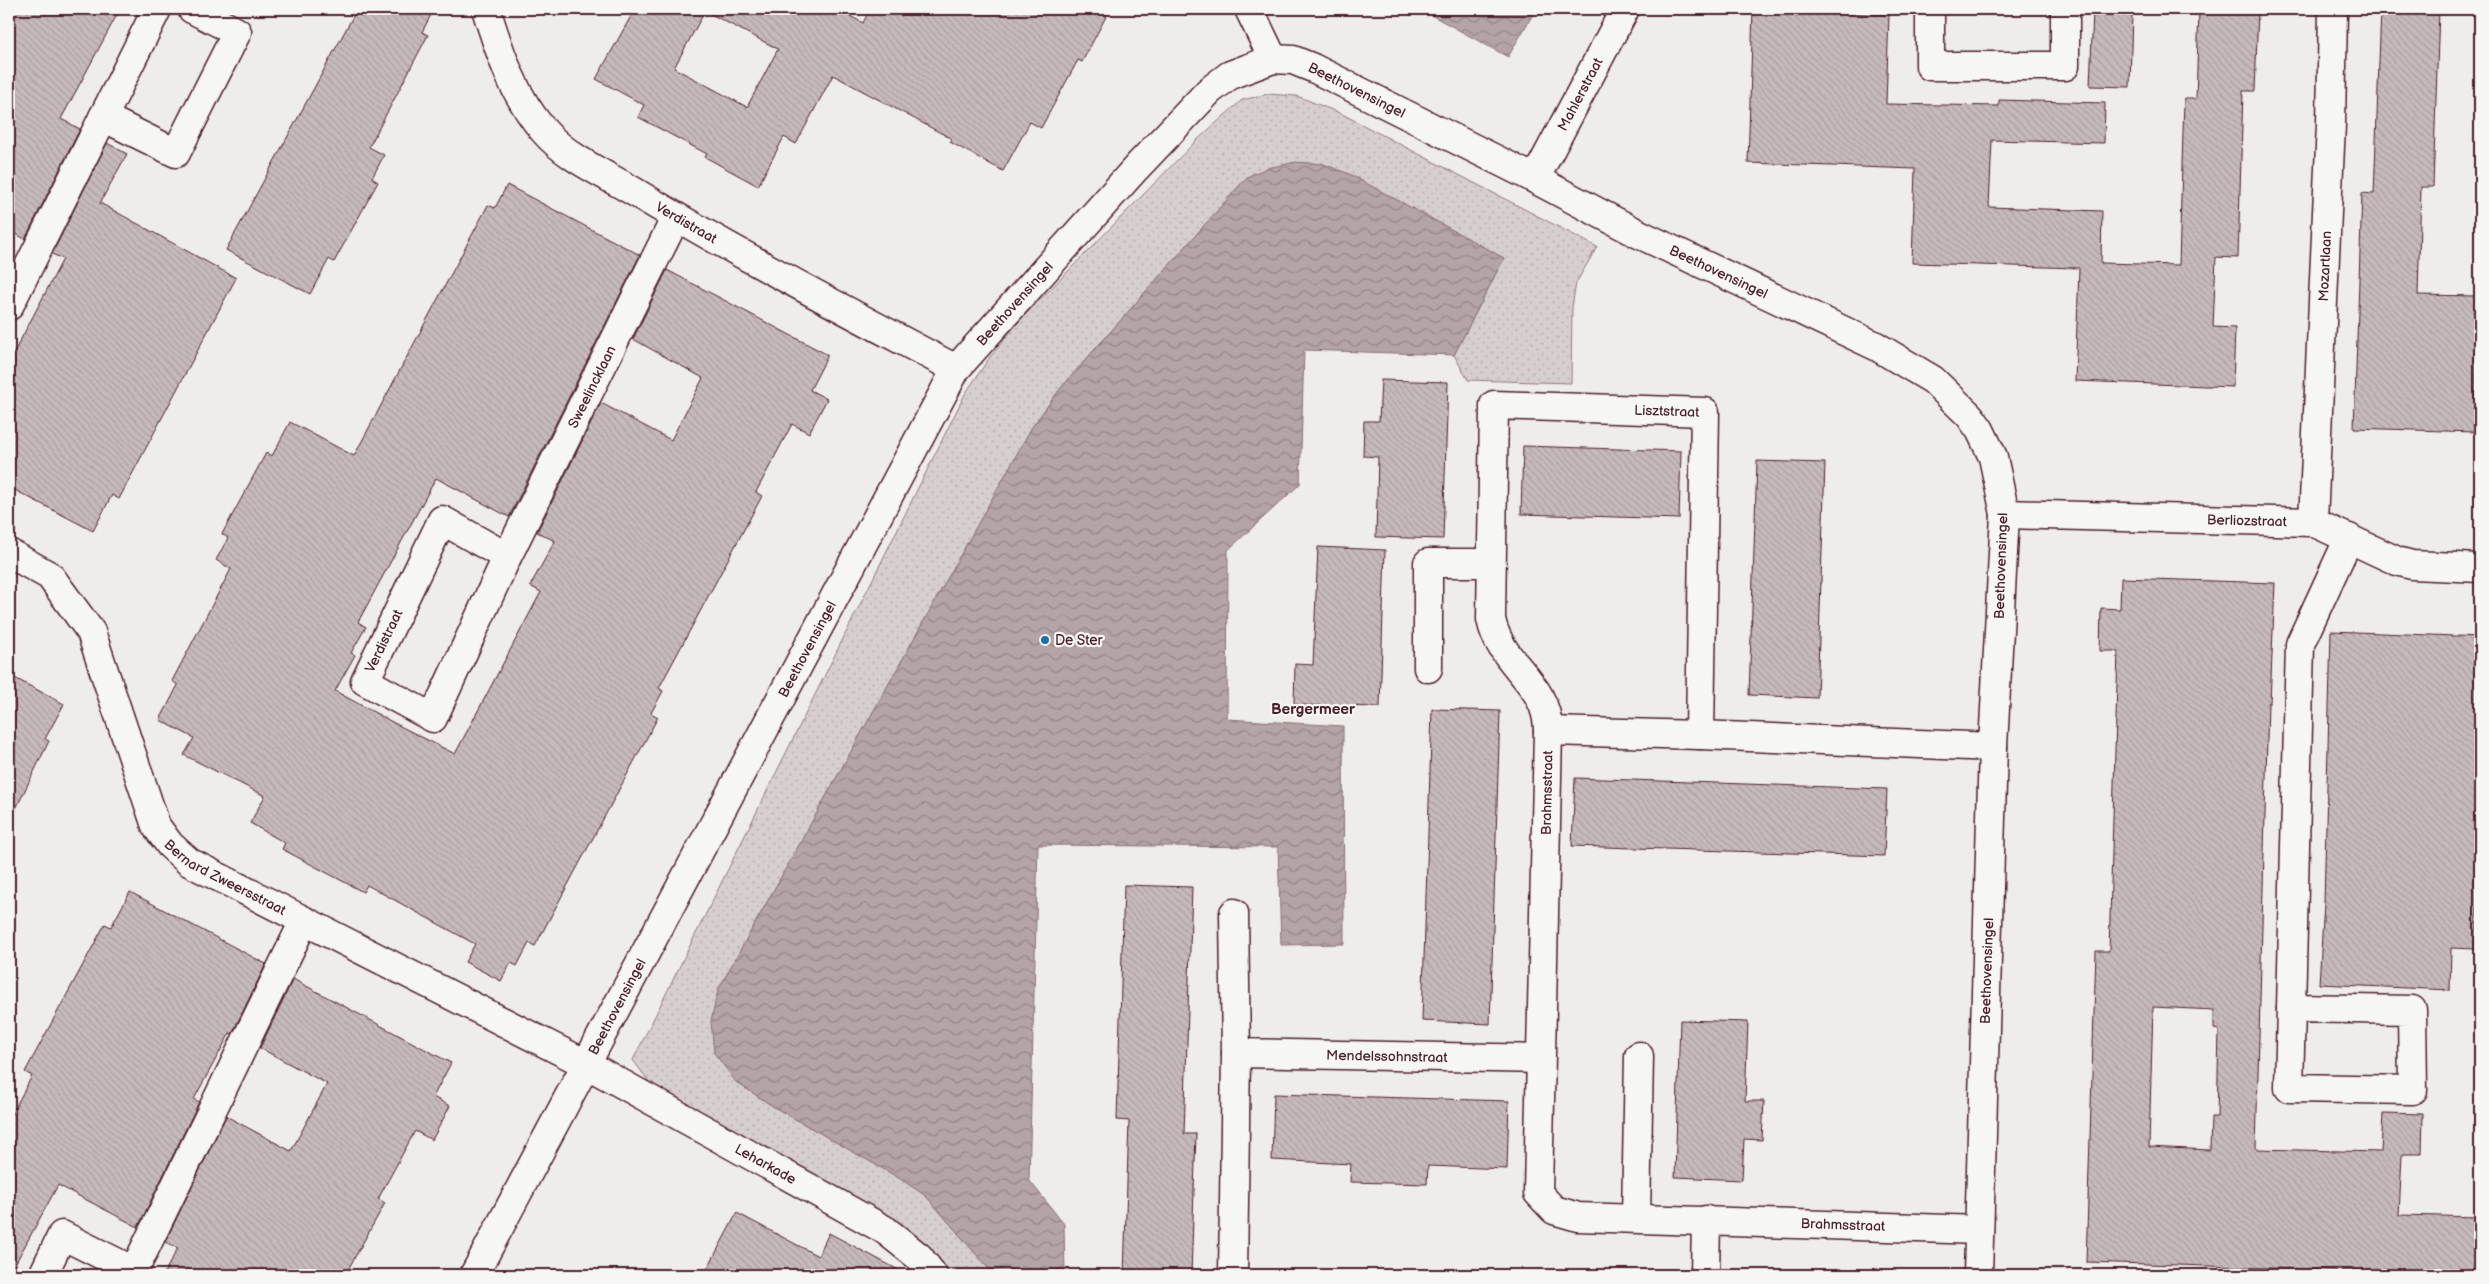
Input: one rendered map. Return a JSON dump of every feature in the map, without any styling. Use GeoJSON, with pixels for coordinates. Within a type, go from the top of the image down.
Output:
{"type":"FeatureCollection","features":[{"type":"Feature","properties":{"kind":"street"},"geometry":{"type":"LineString","coordinates":[[9,306],[157,9]]}},
{"type":"Feature","properties":{"kind":"street"},"geometry":{"type":"LineString","coordinates":[[103,117],[176,153],[237,32],[192,9]]}},
{"type":"Feature","properties":{"kind":"street","name":"Verdistraat"},"geometry":{"type":"LineString","coordinates":[[486,9],[502,60],[515,90],[544,132],[563,149],[676,217],[956,369]]}},
{"type":"Feature","properties":{"kind":"street"},"geometry":{"type":"LineString","coordinates":[[1249,9],[1273,59]]}},
{"type":"Feature","properties":{"kind":"street","name":"Mahlerstraat"},"geometry":{"type":"LineString","coordinates":[[1535,179],[1625,9]]}},
{"type":"Feature","properties":{"kind":"street"},"geometry":{"type":"LineString","coordinates":[[1930,9],[1930,66],[2065,66],[2065,9]]}},
{"type":"Feature","properties":{"kind":"street","name":"Mozartlaan"},"geometry":{"type":"LineString","coordinates":[[2313,522],[2331,124],[2333,9]]}},
{"type":"Feature","properties":{"kind":"street","name":"Beethovensingel"},"geometry":{"type":"LineString","coordinates":[[474,1275],[588,1065],[956,369],[1136,168],[1209,91],[1230,75],[1273,59],[1293,60],[1313,68],[1535,179],[1639,234],[1876,346],[1933,380],[1964,410],[1980,430],[1993,457],[2005,514],[1993,746],[1978,1275]]}},
{"type":"Feature","properties":{"kind":"street","name":"Sweelincklaan"},"geometry":{"type":"LineString","coordinates":[[506,558],[676,217]]}},
{"type":"Feature","properties":{"kind":"street","name":"Lisztstraat"},"geometry":{"type":"LineString","coordinates":[[1548,731],[1548,715],[1540,695],[1501,647],[1494,635],[1491,619],[1494,405],[1705,412],[1700,734]]}},
{"type":"Feature","properties":{"kind":"street","name":"Berliozstraat"},"geometry":{"type":"LineString","coordinates":[[2005,514],[2313,522],[2397,561],[2429,568],[2480,568]]}},
{"type":"Feature","properties":{"kind":"street","name":"Verdistraat"},"geometry":{"type":"LineString","coordinates":[[442,520],[506,558],[432,718],[365,681],[442,520]]}},
{"type":"Feature","properties":{"kind":"street"},"geometry":{"type":"LineString","coordinates":[[2291,1008],[2412,1010],[2413,1090],[2289,1088],[2300,644],[2349,538]]}},
{"type":"Feature","properties":{"kind":"street","name":"Bernard Zweersstraat"},"geometry":{"type":"LineString","coordinates":[[9,553],[50,576],[90,632],[156,826],[170,845],[189,862],[588,1065]]}},
{"type":"Feature","properties":{"kind":"street"},"geometry":{"type":"LineString","coordinates":[[1428,668],[1428,563],[1491,563]]}},
{"type":"Feature","properties":{"kind":"street","name":"Brahmsstraat"},"geometry":{"type":"LineString","coordinates":[[1979,1230],[1578,1217],[1554,1210],[1538,1193],[1548,731],[1700,734],[1993,746]]}},
{"type":"Feature","properties":{"kind":"street"},"geometry":{"type":"LineString","coordinates":[[1233,1275],[1236,1053],[1234,913]]}},
{"type":"Feature","properties":{"kind":"street"},"geometry":{"type":"LineString","coordinates":[[43,1275],[62,1235],[133,1273],[304,921]]}},
{"type":"Feature","properties":{"kind":"street","name":"Mendelssohnstraat"},"geometry":{"type":"LineString","coordinates":[[1236,1053],[1540,1059]]}},
{"type":"Feature","properties":{"kind":"street"},"geometry":{"type":"LineString","coordinates":[[1636,1218],[1639,1056]]}},
{"type":"Feature","properties":{"kind":"street","name":"Leharkade"},"geometry":{"type":"LineString","coordinates":[[588,1065],[885,1230],[919,1257],[933,1275]]}},
{"type":"Feature","properties":{"kind":"street"},"geometry":{"type":"LineString","coordinates":[[1705,1275],[1706,1220]]}},
{"type":"Feature","properties":{"kind":"shaded area"},"geometry":{"type":"Polygon","coordinates":[[[1268,94],[1297,96],[1342,114],[1597,247],[1576,283],[1572,307],[1571,383],[1468,380],[1454,355],[1504,258],[1349,174],[1323,164],[1267,168],[1247,177],[1060,389],[1032,427],[718,990],[736,1082],[774,1107],[899,1178],[926,1196],[994,1275],[950,1275],[904,1228],[658,1094],[633,1060],[965,394],[990,357],[1021,319],[1196,141],[1242,100],[1268,94]]]}},
{"type":"Feature","properties":{"kind":"water"},"geometry":{"type":"Polygon","coordinates":[[[1420,9],[1536,9],[1508,57],[1420,9]]]}},
{"type":"Feature","properties":{"kind":"water"},"geometry":{"type":"Polygon","coordinates":[[[1296,162],[1323,164],[1349,174],[1504,258],[1454,355],[1304,350],[1300,484],[1228,550],[1227,719],[1343,726],[1344,944],[1281,945],[1278,847],[1038,845],[1029,1180],[1064,1224],[1065,1275],[994,1275],[926,1196],[899,1178],[774,1107],[736,1082],[714,1053],[711,1021],[718,990],[1032,427],[1060,389],[1247,177],[1267,168],[1296,162]]]}},
{"type":"Feature","properties":{"kind":"building"},"geometry":{"type":"Polygon","coordinates":[[[9,9],[120,9],[61,119],[80,129],[25,239],[9,230],[9,9]]]}},
{"type":"Feature","properties":{"kind":"building"},"geometry":{"type":"Polygon","coordinates":[[[357,9],[434,9],[422,32],[428,35],[369,147],[384,155],[372,178],[378,182],[334,262],[329,259],[310,294],[226,250],[357,9]]]}},
{"type":"Feature","properties":{"kind":"building"},"geometry":{"type":"Polygon","coordinates":[[[635,9],[837,9],[863,23],[870,9],[1110,9],[1082,62],[1078,60],[1041,128],[1030,122],[1003,171],[950,142],[952,139],[833,75],[796,144],[784,137],[758,186],[705,157],[707,154],[638,117],[644,105],[596,79],[635,9]],[[705,11],[674,68],[747,107],[778,49],[705,11]]]}},
{"type":"Feature","properties":{"kind":"building"},"geometry":{"type":"Polygon","coordinates":[[[1753,9],[1889,15],[1886,104],[1999,106],[1999,100],[2105,103],[2104,143],[1992,140],[1989,207],[2102,211],[2101,263],[2179,265],[2184,99],[2196,99],[2199,9],[2258,9],[2255,91],[2243,91],[2238,258],[2216,257],[2213,327],[2235,328],[2233,387],[2075,381],[2079,268],[1912,263],[1915,169],[1748,163],[1753,9]]]}},
{"type":"Feature","properties":{"kind":"building"},"geometry":{"type":"Polygon","coordinates":[[[2381,9],[2439,9],[2433,187],[2421,187],[2418,295],[2478,296],[2474,432],[2354,428],[2362,193],[2374,194],[2381,9]]]}},
{"type":"Feature","properties":{"kind":"building"},"geometry":{"type":"Polygon","coordinates":[[[2093,10],[2132,12],[2130,87],[2090,86],[2093,10]]]}},
{"type":"Feature","properties":{"kind":"building"},"geometry":{"type":"Polygon","coordinates":[[[107,143],[127,154],[100,203],[236,278],[119,499],[112,495],[93,531],[9,487],[9,362],[63,259],[52,254],[107,143]]]}},
{"type":"Feature","properties":{"kind":"building"},"geometry":{"type":"Polygon","coordinates":[[[507,185],[640,255],[509,517],[436,478],[358,622],[366,627],[351,653],[355,655],[335,691],[394,723],[455,754],[541,592],[530,586],[555,541],[537,532],[601,403],[671,440],[703,378],[633,339],[667,270],[828,355],[810,390],[827,399],[809,433],[792,424],[756,492],[762,496],[659,688],[663,691],[651,713],[658,717],[535,946],[529,943],[517,966],[511,963],[501,981],[465,962],[475,944],[367,885],[363,892],[282,849],[285,843],[250,823],[265,796],[184,755],[194,738],[160,720],[178,685],[172,681],[231,569],[216,560],[228,538],[222,534],[266,453],[272,456],[290,422],[354,456],[488,205],[495,208],[507,185]]]}},
{"type":"Feature","properties":{"kind":"building"},"geometry":{"type":"Polygon","coordinates":[[[1381,380],[1448,382],[1443,539],[1376,537],[1378,457],[1363,456],[1364,421],[1379,421],[1381,380]]]}},
{"type":"Feature","properties":{"kind":"building"},"geometry":{"type":"Polygon","coordinates":[[[1523,446],[1681,451],[1679,519],[1521,514],[1523,446]]]}},
{"type":"Feature","properties":{"kind":"building"},"geometry":{"type":"Polygon","coordinates":[[[1757,461],[1825,463],[1817,698],[1749,695],[1757,461]]]}},
{"type":"Feature","properties":{"kind":"building"},"geometry":{"type":"Polygon","coordinates":[[[1318,547],[1385,550],[1380,707],[1294,705],[1295,664],[1313,665],[1318,547]]]}},
{"type":"Feature","properties":{"kind":"building"},"geometry":{"type":"Polygon","coordinates":[[[2121,578],[2275,583],[2270,703],[2268,703],[2256,1149],[2381,1152],[2383,1113],[2423,1114],[2422,1154],[2402,1154],[2399,1215],[2480,1217],[2480,1275],[2086,1262],[2096,951],[2109,951],[2118,651],[2100,651],[2101,608],[2120,609],[2121,578]],[[2153,1007],[2149,1147],[2210,1150],[2211,1117],[2217,1117],[2219,1030],[2214,1029],[2214,1010],[2153,1007]]]}},
{"type":"Feature","properties":{"kind":"building"},"geometry":{"type":"Polygon","coordinates":[[[2331,631],[2480,637],[2480,807],[2476,949],[2451,948],[2450,990],[2319,984],[2324,903],[2331,631]]]}},
{"type":"Feature","properties":{"kind":"building"},"geometry":{"type":"Polygon","coordinates":[[[9,675],[64,704],[45,739],[49,741],[9,823],[9,675]]]}},
{"type":"Feature","properties":{"kind":"building"},"geometry":{"type":"Polygon","coordinates":[[[1432,709],[1500,711],[1490,1024],[1422,1021],[1432,709]]]}},
{"type":"Feature","properties":{"kind":"building"},"geometry":{"type":"Polygon","coordinates":[[[1575,778],[1887,789],[1884,856],[1572,846],[1575,778]]]}},
{"type":"Feature","properties":{"kind":"building"},"geometry":{"type":"Polygon","coordinates":[[[1124,885],[1192,887],[1184,1134],[1196,1134],[1191,1275],[1124,1275],[1129,1121],[1117,1120],[1124,885]]]}},
{"type":"Feature","properties":{"kind":"building"},"geometry":{"type":"Polygon","coordinates":[[[130,892],[266,964],[232,1034],[230,1033],[194,1099],[199,1102],[138,1227],[58,1185],[9,1275],[9,1119],[32,1076],[25,1072],[105,924],[111,927],[130,892]]]}},
{"type":"Feature","properties":{"kind":"building"},"geometry":{"type":"Polygon","coordinates":[[[293,979],[451,1063],[433,1097],[450,1106],[432,1140],[415,1131],[378,1199],[385,1203],[345,1275],[163,1275],[178,1248],[165,1242],[226,1116],[291,1151],[327,1084],[260,1048],[293,979]]]}},
{"type":"Feature","properties":{"kind":"building"},"geometry":{"type":"Polygon","coordinates":[[[1680,1020],[1748,1022],[1745,1101],[1764,1101],[1762,1140],[1744,1139],[1742,1180],[1675,1177],[1680,1020]]]}},
{"type":"Feature","properties":{"kind":"building"},"geometry":{"type":"Polygon","coordinates":[[[1274,1094],[1509,1101],[1507,1169],[1428,1166],[1427,1184],[1350,1182],[1351,1164],[1272,1160],[1274,1094]]]}},
{"type":"Feature","properties":{"kind":"building"},"geometry":{"type":"Polygon","coordinates":[[[737,1213],[818,1256],[829,1233],[908,1275],[704,1275],[737,1213]]]}},
{"type":"Feature","properties":{"kind":"place","name":"De Ster"},"geometry":{"type":"Point","coordinates":[1045,640]}},
{"type":"Feature","properties":{"kind":"district","name":"Bergermeer"},"geometry":{"type":"Point","coordinates":[1313,709]}}]}
